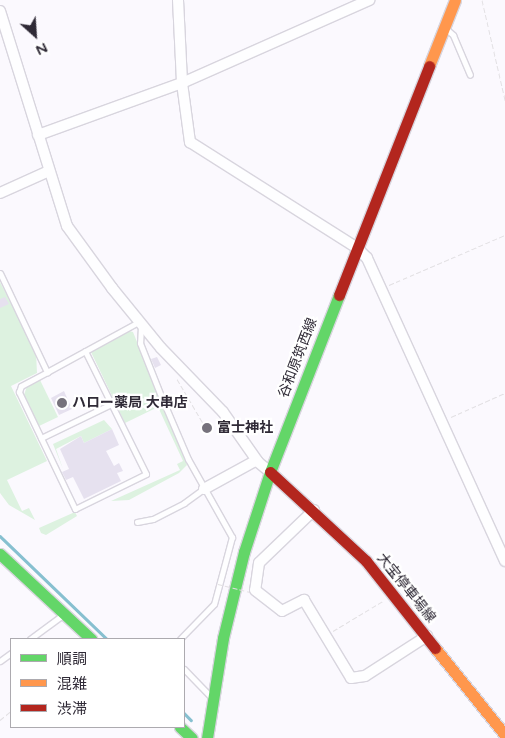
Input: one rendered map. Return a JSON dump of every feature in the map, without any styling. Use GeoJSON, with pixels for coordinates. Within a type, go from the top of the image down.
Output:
{"type":"FeatureCollection","features":[{"type":"Feature","properties":{"kind":"main road","name":"谷和原筑西線"},"geometry":{"type":"LineString","coordinates":[[207,738],[212,698],[244,552],[270,472],[455,0]]}},
{"type":"Feature","properties":{"kind":"main road","name":"大宝停車場線"},"geometry":{"type":"LineString","coordinates":[[270,472],[314,510],[366,562],[505,735]]}},
{"type":"Feature","properties":{"kind":"main road"},"geometry":{"type":"LineString","coordinates":[[0,554],[90,638]]}},
{"type":"Feature","properties":{"kind":"main road"},"geometry":{"type":"LineString","coordinates":[[181,728],[192,738]]}},
{"type":"Feature","properties":{"kind":"street"},"geometry":{"type":"LineString","coordinates":[[178,0],[182,83],[190,142],[357,248],[382,288],[505,561]]}},
{"type":"Feature","properties":{"kind":"street"},"geometry":{"type":"LineString","coordinates":[[38,135],[182,83],[369,0]]}},
{"type":"Feature","properties":{"kind":"street"},"geometry":{"type":"LineString","coordinates":[[0,11],[67,226],[112,288],[228,417],[257,460],[270,472]]}},
{"type":"Feature","properties":{"kind":"street"},"geometry":{"type":"LineString","coordinates":[[0,193],[49,171]]}},
{"type":"Feature","properties":{"kind":"street"},"geometry":{"type":"LineString","coordinates":[[204,488],[257,460]]}},
{"type":"Feature","properties":{"kind":"street"},"geometry":{"type":"LineString","coordinates":[[314,510],[259,563],[255,590],[282,611],[304,600],[351,678],[365,676],[427,636]]}},
{"type":"Feature","properties":{"kind":"lane"},"geometry":{"type":"LineString","coordinates":[[444,27],[453,35],[470,75]]}},
{"type":"Feature","properties":{"kind":"lane"},"geometry":{"type":"LineString","coordinates":[[0,273],[47,372]]}},
{"type":"Feature","properties":{"kind":"lane"},"geometry":{"type":"LineString","coordinates":[[86,351],[146,474],[75,509],[19,392],[21,386],[86,351],[141,322]]}},
{"type":"Feature","properties":{"kind":"lane"},"geometry":{"type":"LineString","coordinates":[[141,322],[140,343],[161,396],[204,488],[232,537],[214,604],[181,638]]}},
{"type":"Feature","properties":{"kind":"lane"},"geometry":{"type":"LineString","coordinates":[[41,438],[111,404]]}},
{"type":"Feature","properties":{"kind":"lane"},"geometry":{"type":"LineString","coordinates":[[137,522],[153,519],[184,504],[204,488]]}},
{"type":"Feature","properties":{"kind":"lane"},"geometry":{"type":"LineString","coordinates":[[31,638],[64,614]]}},
{"type":"Feature","properties":{"kind":"lane"},"geometry":{"type":"LineString","coordinates":[[185,670],[212,698]]}},
{"type":"Feature","properties":{"kind":"path"},"geometry":{"type":"LineString","coordinates":[[482,0],[505,100]]}},
{"type":"Feature","properties":{"kind":"path"},"geometry":{"type":"LineString","coordinates":[[382,288],[505,235]]}},
{"type":"Feature","properties":{"kind":"path"},"geometry":{"type":"LineString","coordinates":[[173,372],[204,423]]}},
{"type":"Feature","properties":{"kind":"path"},"geometry":{"type":"LineString","coordinates":[[440,420],[505,393]]}},
{"type":"Feature","properties":{"kind":"path"},"geometry":{"type":"LineString","coordinates":[[218,584],[249,592]]}},
{"type":"Feature","properties":{"kind":"path"},"geometry":{"type":"LineString","coordinates":[[326,636],[394,595]]}},
{"type":"Feature","properties":{"kind":"path"},"geometry":{"type":"LineString","coordinates":[[0,720],[10,712]]}},
{"type":"Feature","properties":{"kind":"green space"},"geometry":{"type":"Polygon","coordinates":[[[0,282],[36,352],[37,373],[11,386],[47,461],[7,480],[22,511],[29,508],[35,520],[9,505],[0,493],[0,282]]]}},
{"type":"Feature","properties":{"kind":"green space"},"geometry":{"type":"Polygon","coordinates":[[[129,331],[133,332],[187,465],[179,473],[129,500],[111,501],[180,470],[177,464],[183,461],[158,407],[125,423],[91,352],[129,331]]]}},
{"type":"Feature","properties":{"kind":"green space"},"geometry":{"type":"Polygon","coordinates":[[[40,380],[58,417],[39,426],[24,395],[27,386],[40,380]]]}},
{"type":"Feature","properties":{"kind":"green space"},"geometry":{"type":"Polygon","coordinates":[[[104,420],[112,429],[84,443],[81,436],[56,449],[63,469],[53,444],[104,420]]]}},
{"type":"Feature","properties":{"kind":"green space"},"geometry":{"type":"Polygon","coordinates":[[[75,512],[77,516],[46,535],[41,533],[39,528],[75,512]]]}},
{"type":"Feature","properties":{"kind":"building"},"geometry":{"type":"Polygon","coordinates":[[[5,297],[9,304],[0,308],[0,299],[5,297]]]}},
{"type":"Feature","properties":{"kind":"building"},"geometry":{"type":"Polygon","coordinates":[[[157,357],[161,365],[155,368],[151,359],[157,357]]]}},
{"type":"Feature","properties":{"kind":"building"},"geometry":{"type":"Polygon","coordinates":[[[64,391],[72,409],[59,415],[51,398],[64,391]]]}},
{"type":"Feature","properties":{"kind":"building"},"geometry":{"type":"Polygon","coordinates":[[[112,429],[119,445],[106,451],[114,466],[119,463],[123,471],[117,473],[121,481],[84,499],[73,477],[66,480],[62,472],[69,469],[60,449],[81,436],[84,443],[112,429]]]}},
{"type":"Feature","properties":{"kind":"waterway"},"geometry":{"type":"LineString","coordinates":[[0,536],[106,638]]}},
{"type":"Feature","properties":{"kind":"waterway"},"geometry":{"type":"LineString","coordinates":[[185,714],[191,720]]}},
{"type":"Feature","properties":{"kind":"traffic: fast"},"geometry":{"type":"LineString","coordinates":[[207,738],[223,638],[244,552],[270,472],[339,295]]}},
{"type":"Feature","properties":{"kind":"traffic: fast"},"geometry":{"type":"LineString","coordinates":[[0,554],[90,638]]}},
{"type":"Feature","properties":{"kind":"traffic: fast"},"geometry":{"type":"LineString","coordinates":[[181,728],[192,738]]}},
{"type":"Feature","properties":{"kind":"traffic: slow"},"geometry":{"type":"LineString","coordinates":[[429,66],[455,0]]}},
{"type":"Feature","properties":{"kind":"traffic: slow"},"geometry":{"type":"LineString","coordinates":[[435,648],[505,735]]}},
{"type":"Feature","properties":{"kind":"traffic: jam"},"geometry":{"type":"LineString","coordinates":[[339,295],[429,66]]}},
{"type":"Feature","properties":{"kind":"traffic: jam"},"geometry":{"type":"LineString","coordinates":[[270,472],[366,561],[435,648]]}},
{"type":"Feature","properties":{"kind":"place","name":"ハロー薬局 大串店"},"geometry":{"type":"Point","coordinates":[62,403]}},
{"type":"Feature","properties":{"kind":"place","name":"富士神社"},"geometry":{"type":"Point","coordinates":[207,428]}}]}
